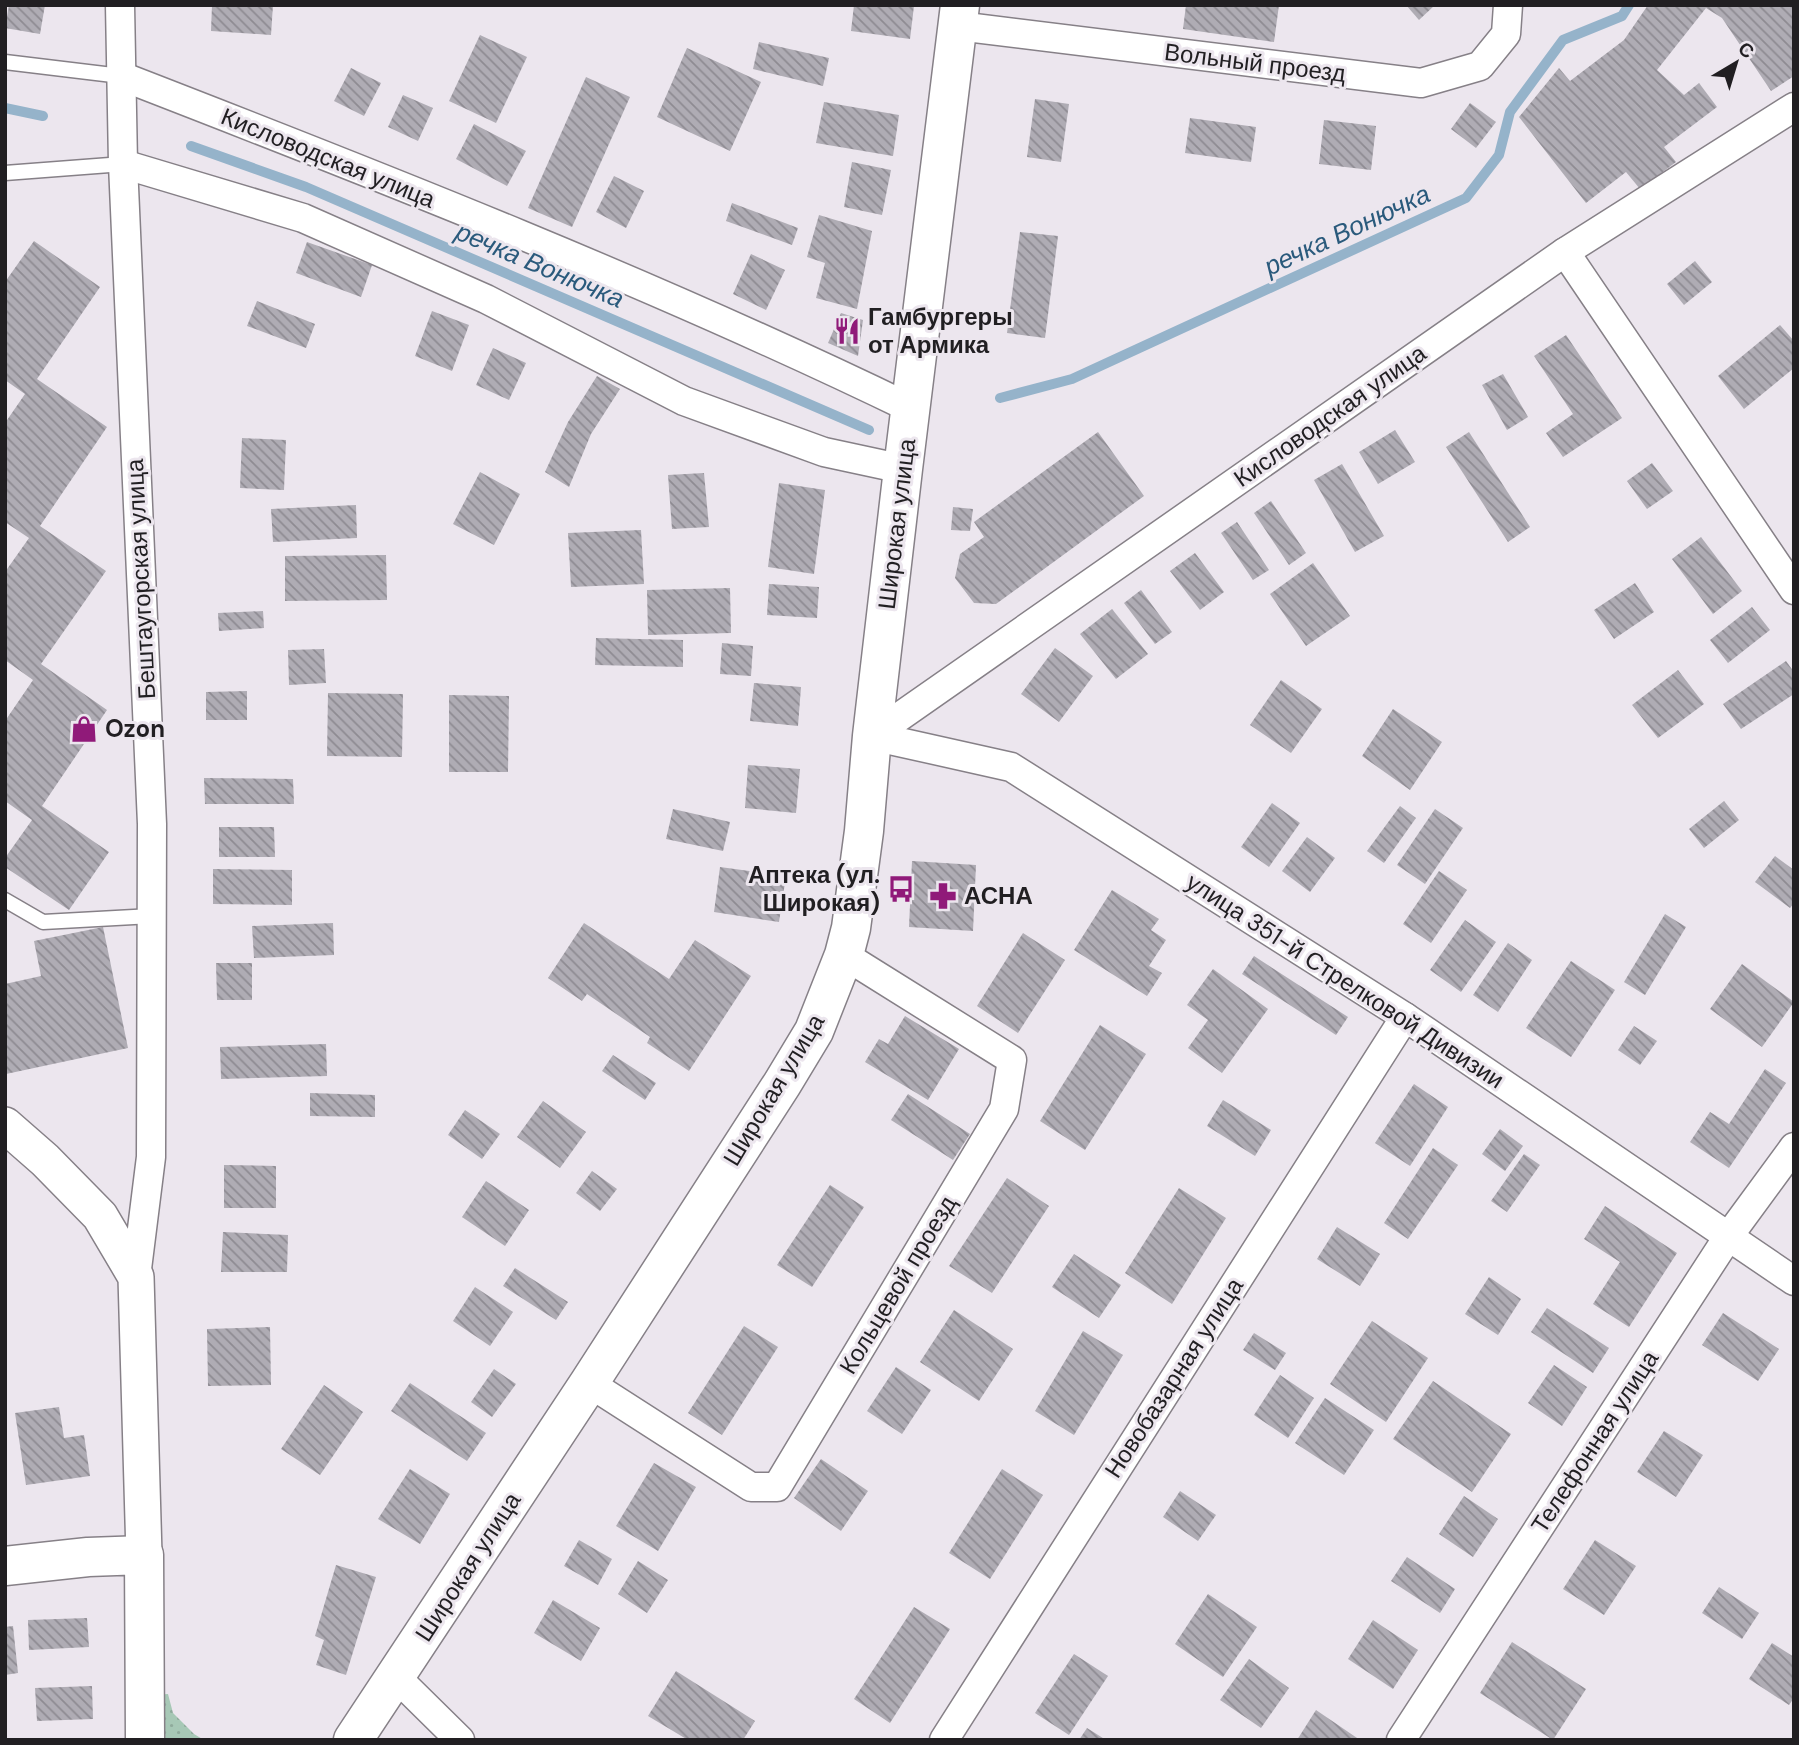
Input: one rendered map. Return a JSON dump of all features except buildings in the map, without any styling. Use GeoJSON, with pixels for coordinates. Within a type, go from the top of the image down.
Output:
{"type":"FeatureCollection","features":[{"type":"Feature","properties":{"kind":"main road","name":"Широкая улица"},"geometry":{"type":"LineString","coordinates":[[353,1740],[589,1383],[814,1031],[844,955],[851,928],[864,831],[872,736],[903,468],[959,16]]}},
{"type":"Feature","properties":{"kind":"main road"},"geometry":{"type":"LineString","coordinates":[[5,1566],[88,1557],[144,1555],[145,1740]]}},
{"type":"Feature","properties":{"kind":"street","name":"Бештаугорская улица"},"geometry":{"type":"LineString","coordinates":[[120,5],[123,164],[152,824],[151,1157],[136,1278]]}},
{"type":"Feature","properties":{"kind":"street","name":"Вольный проезд"},"geometry":{"type":"LineString","coordinates":[[959,16],[1421,83],[1480,66],[1506,34],[1508,5]]}},
{"type":"Feature","properties":{"kind":"street","name":"Кисловодская улица"},"geometry":{"type":"LineString","coordinates":[[121,76],[306,147],[549,248],[798,354],[910,408]]}},
{"type":"Feature","properties":{"kind":"street","name":"Кисловодская улица"},"geometry":{"type":"LineString","coordinates":[[872,736],[1565,252],[1794,107]]}},
{"type":"Feature","properties":{"kind":"street"},"geometry":{"type":"LineString","coordinates":[[123,164],[303,218],[486,299],[684,401],[824,452],[903,468]]}},
{"type":"Feature","properties":{"kind":"street"},"geometry":{"type":"LineString","coordinates":[[1565,252],[1794,590]]}},
{"type":"Feature","properties":{"kind":"street","name":"улица 351-й Стрелковой Дивизии"},"geometry":{"type":"LineString","coordinates":[[872,736],[1011,766],[1405,1017],[1794,1281]]}},
{"type":"Feature","properties":{"kind":"street","name":"Кольцевой проезд"},"geometry":{"type":"LineString","coordinates":[[589,1383],[751,1487],[777,1487],[1004,1109],[1012,1060],[844,955]]}},
{"type":"Feature","properties":{"kind":"street","name":"Новобазарная улица"},"geometry":{"type":"LineString","coordinates":[[944,1740],[1405,1017]]}},
{"type":"Feature","properties":{"kind":"street"},"geometry":{"type":"LineString","coordinates":[[5,1125],[46,1160],[100,1216],[136,1278],[144,1555]]}},
{"type":"Feature","properties":{"kind":"street","name":"Телефонная улица"},"geometry":{"type":"LineString","coordinates":[[1401,1740],[1728,1237],[1794,1147]]}},
{"type":"Feature","properties":{"kind":"street"},"geometry":{"type":"LineString","coordinates":[[395,1676],[460,1740]]}},
{"type":"Feature","properties":{"kind":"lane","name":"Кисловодская улица"},"geometry":{"type":"LineString","coordinates":[[5,62],[121,76]]}},
{"type":"Feature","properties":{"kind":"lane"},"geometry":{"type":"LineString","coordinates":[[5,173],[123,164]]}},
{"type":"Feature","properties":{"kind":"lane"},"geometry":{"type":"LineString","coordinates":[[5,900],[43,922],[152,916]]}},
{"type":"Feature","properties":{"kind":"green space"},"geometry":{"type":"Polygon","coordinates":[[[168,1694],[173,1713],[204,1740],[159,1740],[153,1695],[168,1694]]]}},
{"type":"Feature","properties":{"kind":"waterway","name":"речка Вонючка"},"geometry":{"type":"LineString","coordinates":[[1000,398],[1072,379],[1466,198],[1499,155],[1510,112],[1563,40],[1622,16],[1629,5]]}},
{"type":"Feature","properties":{"kind":"waterway","name":"речка Вонючка"},"geometry":{"type":"LineString","coordinates":[[5,108],[43,116]]}},
{"type":"Feature","properties":{"kind":"waterway","name":"речка Вонючка"},"geometry":{"type":"LineString","coordinates":[[191,146],[306,187],[869,430]]}},
{"type":"Feature","properties":{"kind":"place","name":"Гамбургеры от Армика"},"geometry":{"type":"Point","coordinates":[847,331]}},
{"type":"Feature","properties":{"kind":"place","name":"Ozon"},"geometry":{"type":"Point","coordinates":[84,729]}},
{"type":"Feature","properties":{"kind":"place","name":"Аптека (ул. Широкая)"},"geometry":{"type":"Point","coordinates":[901,889]}},
{"type":"Feature","properties":{"kind":"place","name":"АСНА"},"geometry":{"type":"Point","coordinates":[943,896]}}]}
